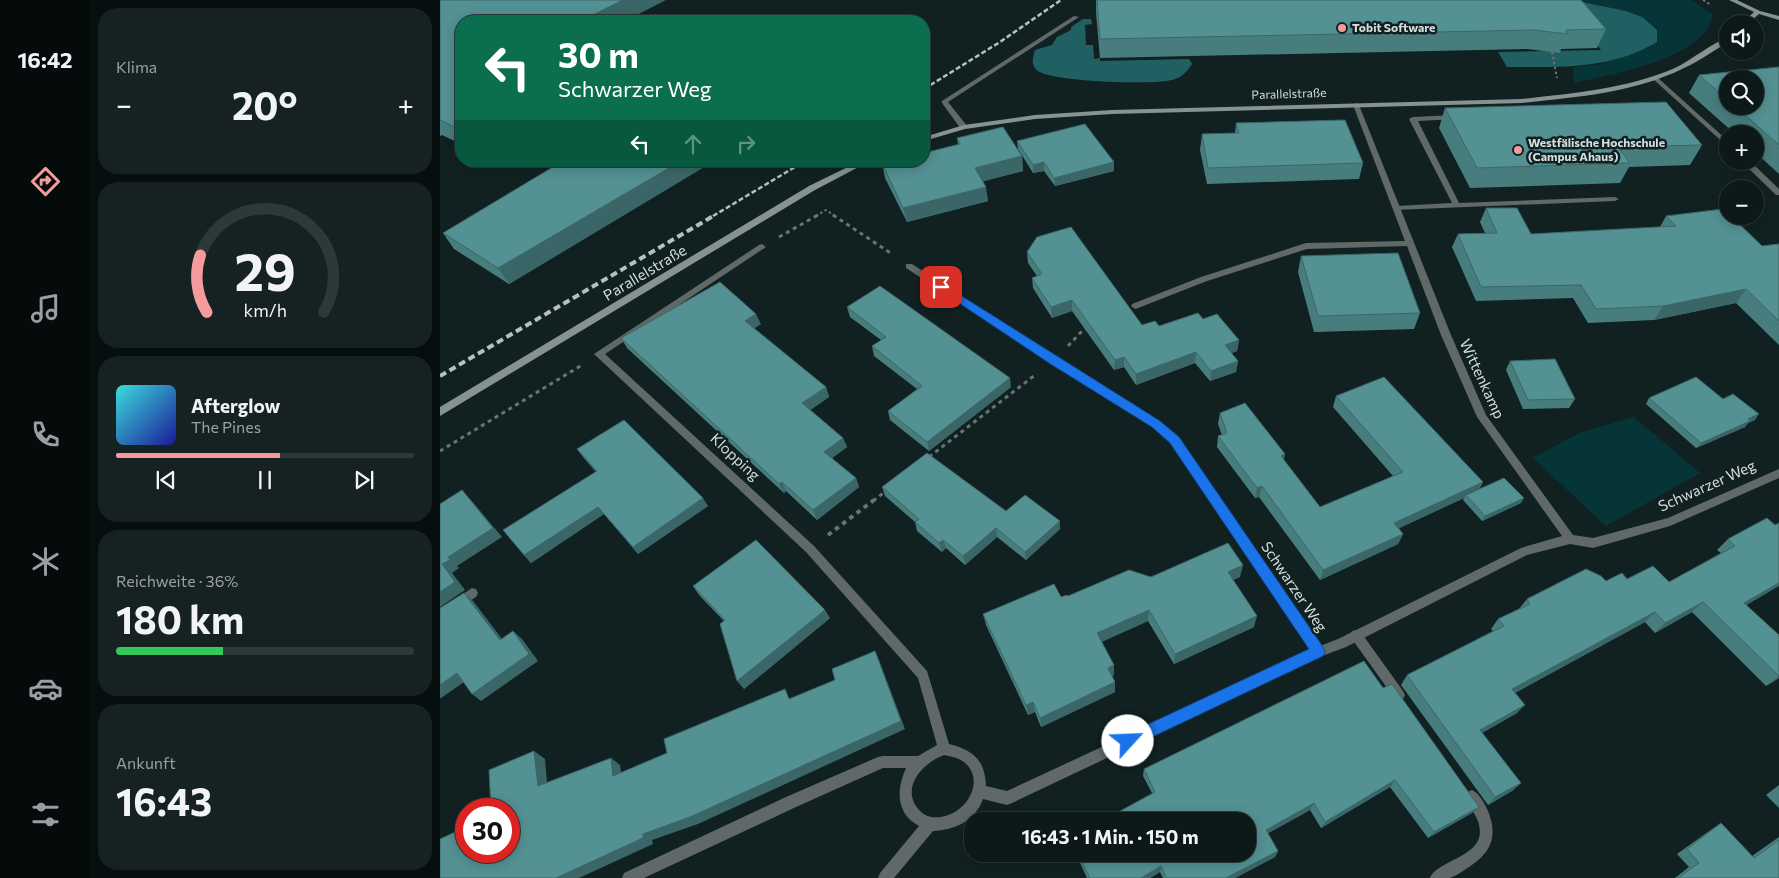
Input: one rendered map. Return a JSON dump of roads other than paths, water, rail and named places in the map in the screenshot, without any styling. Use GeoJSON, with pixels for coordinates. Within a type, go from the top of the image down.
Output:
{"type":"FeatureCollection","features":[{"type":"Feature","properties":{"kind":"main road"},"geometry":{"type":"LineString","coordinates":[[1732,0],[1758,12],[1779,18]]}},
{"type":"Feature","properties":{"kind":"main road"},"geometry":{"type":"LineString","coordinates":[[1754,15],[1758,12]]}},
{"type":"Feature","properties":{"kind":"main road","name":"Parallelstraße"},"geometry":{"type":"LineString","coordinates":[[930,137],[964,127],[1035,117],[1112,112],[1356,105],[1524,104],[1636,84],[1675,70],[1719,44]]}},
{"type":"Feature","properties":{"kind":"main road","name":"Parallelstraße"},"geometry":{"type":"LineString","coordinates":[[440,412],[812,188],[854,167]]}},
{"type":"Feature","properties":{"kind":"street"},"geometry":{"type":"LineString","coordinates":[[964,127],[944,102],[1076,17]]}},
{"type":"Feature","properties":{"kind":"street"},"geometry":{"type":"LineString","coordinates":[[1655,78],[1719,137]]}},
{"type":"Feature","properties":{"kind":"street","name":"Wittenkamp"},"geometry":{"type":"LineString","coordinates":[[1356,105],[1410,243],[1482,417],[1570,539]]}},
{"type":"Feature","properties":{"kind":"street"},"geometry":{"type":"LineString","coordinates":[[1457,206],[1413,119],[1462,117]]}},
{"type":"Feature","properties":{"kind":"street"},"geometry":{"type":"LineString","coordinates":[[1755,170],[1779,193]]}},
{"type":"Feature","properties":{"kind":"street"},"geometry":{"type":"LineString","coordinates":[[1397,208],[1615,199]]}},
{"type":"Feature","properties":{"kind":"street"},"geometry":{"type":"LineString","coordinates":[[1135,306],[1204,278],[1306,246],[1410,243]]}},
{"type":"Feature","properties":{"kind":"street","name":"Klopping"},"geometry":{"type":"LineString","coordinates":[[762,247],[599,354],[810,549],[923,675],[944,749]]}},
{"type":"Feature","properties":{"kind":"street","name":"Schwarzer Weg"},"geometry":{"type":"LineString","coordinates":[[909,266],[1053,360],[1156,424],[1174,440],[1318,652],[1356,636],[1525,551],[1570,539],[1593,543],[1670,522],[1779,472]]}},
{"type":"Feature","properties":{"kind":"street"},"geometry":{"type":"LineString","coordinates":[[440,615],[472,593]]}},
{"type":"Feature","properties":{"kind":"street"},"geometry":{"type":"LineString","coordinates":[[1356,636],[1408,707]]}},
{"type":"Feature","properties":{"kind":"street"},"geometry":{"type":"LineString","coordinates":[[979,791],[1007,798],[1318,652]]}},
{"type":"Feature","properties":{"kind":"street"},"geometry":{"type":"LineString","coordinates":[[944,749],[964,753],[972,760],[980,780],[979,791],[975,803],[961,817],[943,825],[930,824],[919,819],[910,810],[906,798],[906,786],[910,773],[918,762],[934,752],[944,749]]}},
{"type":"Feature","properties":{"kind":"street"},"geometry":{"type":"LineString","coordinates":[[629,878],[791,802],[883,762],[918,762]]}},
{"type":"Feature","properties":{"kind":"street"},"geometry":{"type":"LineString","coordinates":[[1438,878],[1471,858],[1486,845],[1488,826],[1479,807],[1465,786]]}},
{"type":"Feature","properties":{"kind":"street"},"geometry":{"type":"LineString","coordinates":[[885,878],[930,824]]}},
{"type":"Feature","properties":{"kind":"railway"},"geometry":{"type":"LineString","coordinates":[[930,85],[1000,42],[1061,0]]}},
{"type":"Feature","properties":{"kind":"railway"},"geometry":{"type":"LineString","coordinates":[[713,216],[795,167]]}},
{"type":"Feature","properties":{"kind":"railway"},"geometry":{"type":"LineString","coordinates":[[440,376],[715,215]]}},
{"type":"Feature","properties":{"kind":"place","name":"Tobit Software"},"geometry":{"type":"Point","coordinates":[1342,28]}},
{"type":"Feature","properties":{"kind":"place","name":"Westfälische Hochschule (Campus Ahaus)"},"geometry":{"type":"Point","coordinates":[1518,150]}}]}
